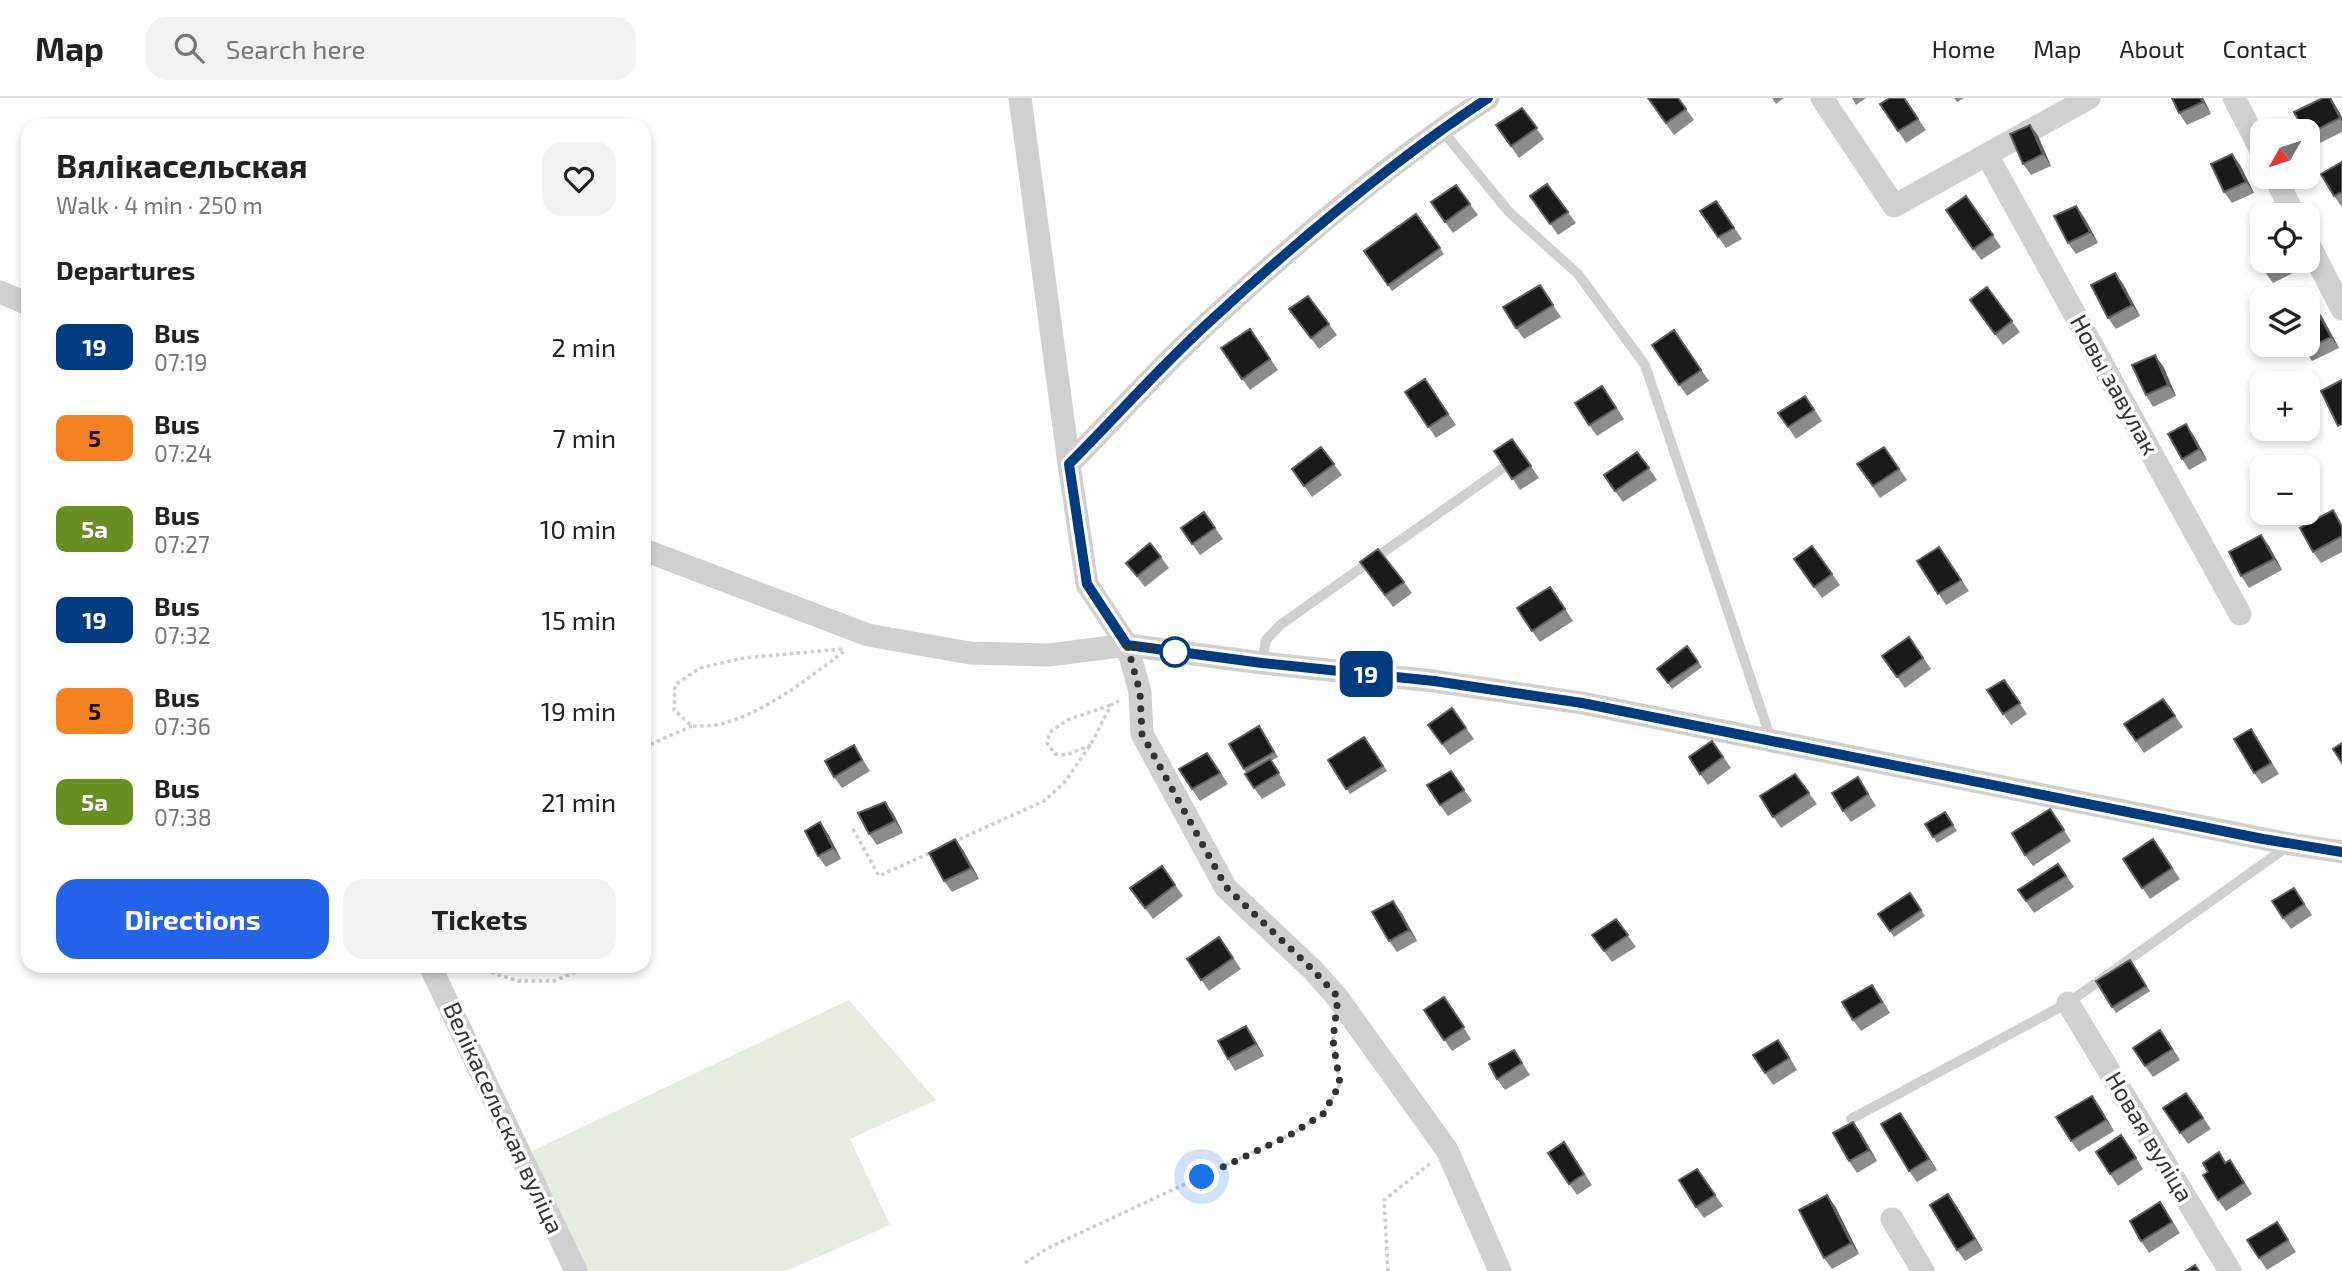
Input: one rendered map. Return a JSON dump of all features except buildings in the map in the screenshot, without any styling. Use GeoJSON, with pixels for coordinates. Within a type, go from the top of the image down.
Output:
{"type":"FeatureCollection","features":[{"type":"Feature","properties":{"kind":"street"},"geometry":{"type":"LineString","coordinates":[[1020,98],[1087,584],[1127,645],[1140,692],[1142,734],[1226,887],[1338,997],[1447,1150],[1500,1271]]}},
{"type":"Feature","properties":{"kind":"street"},"geometry":{"type":"LineString","coordinates":[[1069,464],[1206,325],[1318,226],[1441,129],[1488,98]]}},
{"type":"Feature","properties":{"kind":"street"},"geometry":{"type":"LineString","coordinates":[[1822,98],[1894,206],[2090,98]]}},
{"type":"Feature","properties":{"kind":"street"},"geometry":{"type":"LineString","coordinates":[[2234,98],[2250,129]]}},
{"type":"Feature","properties":{"kind":"street","name":"Новы завулак"},"geometry":{"type":"LineString","coordinates":[[1987,155],[2240,614]]}},
{"type":"Feature","properties":{"kind":"street"},"geometry":{"type":"LineString","coordinates":[[2320,266],[2342,309]]}},
{"type":"Feature","properties":{"kind":"street"},"geometry":{"type":"LineString","coordinates":[[0,292],[21,301]]}},
{"type":"Feature","properties":{"kind":"street"},"geometry":{"type":"LineString","coordinates":[[651,553],[868,635],[970,653],[1049,655],[1127,645],[1262,663],[1434,681],[1582,703],[2290,844],[2342,852]]}},
{"type":"Feature","properties":{"kind":"street","name":"Велікасельская вуліца"},"geometry":{"type":"LineString","coordinates":[[433,973],[576,1271]]}},
{"type":"Feature","properties":{"kind":"street","name":"Новая вуліца"},"geometry":{"type":"LineString","coordinates":[[2068,1003],[2230,1271]]}},
{"type":"Feature","properties":{"kind":"street"},"geometry":{"type":"LineString","coordinates":[[1892,1219],[1923,1271]]}},
{"type":"Feature","properties":{"kind":"lane"},"geometry":{"type":"LineString","coordinates":[[1441,129],[1508,212],[1578,274],[1645,365],[1772,742]]}},
{"type":"Feature","properties":{"kind":"lane"},"geometry":{"type":"LineString","coordinates":[[1262,663],[1266,640],[1280,625],[1503,468]]}},
{"type":"Feature","properties":{"kind":"lane"},"geometry":{"type":"LineString","coordinates":[[1852,1119],[2068,1003],[2290,844]]}},
{"type":"Feature","properties":{"kind":"path"},"geometry":{"type":"LineString","coordinates":[[651,744],[692,726],[722,724],[755,712],[794,689],[848,649],[744,658],[700,668],[675,685],[674,710],[692,726]]}},
{"type":"Feature","properties":{"kind":"path"},"geometry":{"type":"LineString","coordinates":[[1091,744],[1066,755],[1055,754],[1046,743],[1050,732],[1067,720],[1140,692]]}},
{"type":"Feature","properties":{"kind":"path"},"geometry":{"type":"LineString","coordinates":[[853,829],[879,876],[1044,801],[1065,783],[1091,744],[1111,705]]}},
{"type":"Feature","properties":{"kind":"path"},"geometry":{"type":"LineString","coordinates":[[492,973],[517,981],[554,981],[573,973]]}},
{"type":"Feature","properties":{"kind":"path"},"geometry":{"type":"LineString","coordinates":[[1025,1263],[1048,1248],[1290,1135],[1323,1114],[1340,1084],[1333,1040],[1334,1029]]}},
{"type":"Feature","properties":{"kind":"path"},"geometry":{"type":"LineString","coordinates":[[1388,1271],[1384,1200],[1447,1150]]}},
{"type":"Feature","properties":{"kind":"shaded area"},"geometry":{"type":"Polygon","coordinates":[[[849,1000],[936,1100],[850,1139],[890,1225],[786,1271],[587,1271],[530,1152],[849,1000]]]}},
{"type":"Feature","properties":{"kind":"bus line","name":"19"},"geometry":{"type":"LineString","coordinates":[[1488,98],[1441,129],[1318,226],[1206,325],[1069,464],[1087,584],[1127,645],[1262,663],[1434,681],[1582,703],[2263,839],[2342,852]]}},
{"type":"Feature","properties":{"kind":"route"},"geometry":{"type":"LineString","coordinates":[[1175,652],[1181,652],[1127,645],[1140,692],[1142,734],[1226,887],[1338,997],[1333,1040],[1340,1084],[1323,1114],[1290,1135],[1202,1177]]}}]}
